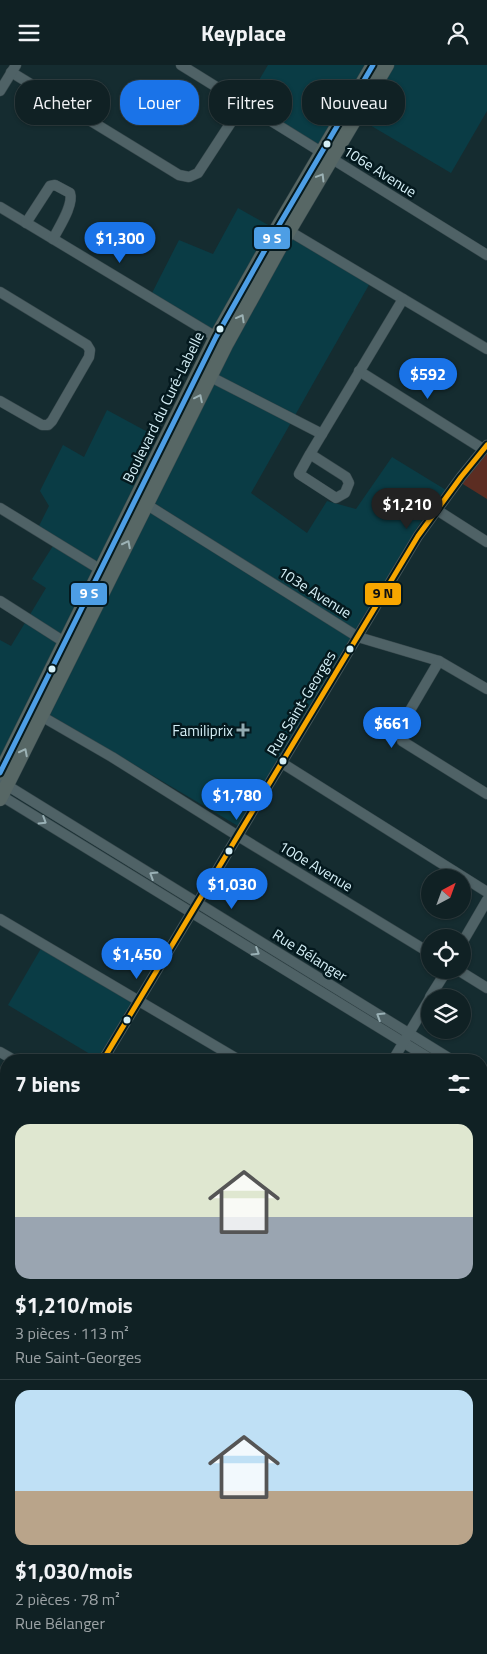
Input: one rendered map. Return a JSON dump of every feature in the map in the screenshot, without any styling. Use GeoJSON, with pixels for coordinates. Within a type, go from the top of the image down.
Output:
{"type":"FeatureCollection","features":[{"type":"Feature","properties":{"kind":"main road","name":"Boulevard du Curé-Labelle"},"geometry":{"type":"LineString","coordinates":[[327,155],[373,65]]}},
{"type":"Feature","properties":{"kind":"main road","name":"Boulevard du Curé-Labelle"},"geometry":{"type":"LineString","coordinates":[[1,788],[221,340],[327,155],[387,65]]}},
{"type":"Feature","properties":{"kind":"street","name":"106e Avenue"},"geometry":{"type":"LineString","coordinates":[[181,65],[209,83]]}},
{"type":"Feature","properties":{"kind":"street"},"geometry":{"type":"LineString","coordinates":[[0,91],[14,69],[179,175],[189,177],[198,173],[229,125]]}},
{"type":"Feature","properties":{"kind":"street","name":"106e Avenue"},"geometry":{"type":"LineString","coordinates":[[278,125],[487,255]]}},
{"type":"Feature","properties":{"kind":"street"},"geometry":{"type":"LineString","coordinates":[[26,223],[46,189],[50,186],[55,185],[70,193],[72,198],[70,205],[53,239]]}},
{"type":"Feature","properties":{"kind":"street"},"geometry":{"type":"LineString","coordinates":[[0,207],[221,340]]}},
{"type":"Feature","properties":{"kind":"street"},"geometry":{"type":"LineString","coordinates":[[284,228],[487,349]]}},
{"type":"Feature","properties":{"kind":"street"},"geometry":{"type":"LineString","coordinates":[[0,292],[86,345],[90,350],[89,357],[48,425],[42,425],[0,401]]}},
{"type":"Feature","properties":{"kind":"street"},"geometry":{"type":"LineString","coordinates":[[310,454],[346,477],[349,483],[346,493],[336,498],[299,474],[310,454],[359,371],[403,299]]}},
{"type":"Feature","properties":{"kind":"street"},"geometry":{"type":"LineString","coordinates":[[359,371],[485,447]]}},
{"type":"Feature","properties":{"kind":"street"},"geometry":{"type":"LineString","coordinates":[[204,373],[322,434]]}},
{"type":"Feature","properties":{"kind":"street","name":"Rue Saint-Georges"},"geometry":{"type":"LineString","coordinates":[[107,1054],[418,536],[485,447]]}},
{"type":"Feature","properties":{"kind":"street","name":"103e Avenue"},"geometry":{"type":"LineString","coordinates":[[142,501],[358,637],[439,661],[487,689]]}},
{"type":"Feature","properties":{"kind":"street"},"geometry":{"type":"LineString","coordinates":[[0,508],[106,573]]}},
{"type":"Feature","properties":{"kind":"street"},"geometry":{"type":"LineString","coordinates":[[437,510],[487,542]]}},
{"type":"Feature","properties":{"kind":"street"},"geometry":{"type":"LineString","coordinates":[[0,601],[70,645]]}},
{"type":"Feature","properties":{"kind":"street"},"geometry":{"type":"LineString","coordinates":[[439,661],[402,724],[402,741],[487,794]]}},
{"type":"Feature","properties":{"kind":"street","name":"100e Avenue"},"geometry":{"type":"LineString","coordinates":[[37,714],[112,757],[421,948]]}},
{"type":"Feature","properties":{"kind":"street"},"geometry":{"type":"LineString","coordinates":[[282,763],[487,892]]}},
{"type":"Feature","properties":{"kind":"street","name":"Rue Bélanger"},"geometry":{"type":"LineString","coordinates":[[1,788],[198,903],[242,930],[304,975],[406,1038],[439,1054]]}},
{"type":"Feature","properties":{"kind":"street","name":"Rue Bélanger"},"geometry":{"type":"LineString","coordinates":[[1,788],[192,913],[236,940],[304,975]]}},
{"type":"Feature","properties":{"kind":"street"},"geometry":{"type":"LineString","coordinates":[[470,929],[487,900]]}},
{"type":"Feature","properties":{"kind":"street"},"geometry":{"type":"LineString","coordinates":[[0,919],[229,1054]]}},
{"type":"Feature","properties":{"kind":"street"},"geometry":{"type":"LineString","coordinates":[[236,940],[242,930]]}},
{"type":"Feature","properties":{"kind":"street"},"geometry":{"type":"LineString","coordinates":[[471,978],[487,988]]}},
{"type":"Feature","properties":{"kind":"street"},"geometry":{"type":"LineString","coordinates":[[397,1054],[421,1013]]}},
{"type":"Feature","properties":{"kind":"street","name":"Rue Bélanger"},"geometry":{"type":"LineString","coordinates":[[406,1038],[425,1054]]}},
{"type":"Feature","properties":{"kind":"shaded area"},"geometry":{"type":"Polygon","coordinates":[[[268,65],[368,65],[359,80],[302,80],[302,125],[332,125],[320,146],[285,125],[292,125],[292,80],[259,80],[268,65]]]}},
{"type":"Feature","properties":{"kind":"shaded area"},"geometry":{"type":"Polygon","coordinates":[[[389,65],[487,65],[487,111],[451,173],[370,125],[405,125],[405,80],[380,80],[389,65]]]}},
{"type":"Feature","properties":{"kind":"shaded area"},"geometry":{"type":"Polygon","coordinates":[[[238,208],[270,226],[214,331],[152,293],[179,240],[213,254],[238,208]]]}},
{"type":"Feature","properties":{"kind":"shaded area"},"geometry":{"type":"Polygon","coordinates":[[[287,236],[370,283],[251,493],[307,533],[327,501],[356,509],[392,457],[446,490],[421,521],[238,826],[45,712],[146,509],[271,587],[276,580],[151,501],[287,236]]]}},
{"type":"Feature","properties":{"kind":"shaded area"},"geometry":{"type":"Polygon","coordinates":[[[107,410],[157,437],[111,536],[0,763],[0,640],[11,646],[46,588],[32,579],[58,538],[39,526],[49,506],[40,491],[63,445],[84,457],[107,410]]]}},
{"type":"Feature","properties":{"kind":"shaded area"},"geometry":{"type":"Polygon","coordinates":[[[487,445],[487,499],[458,481],[487,445]]]}},
{"type":"Feature","properties":{"kind":"shaded area"},"geometry":{"type":"Polygon","coordinates":[[[43,945],[138,1002],[104,1054],[90,1054],[8,1005],[43,945]]]}},
{"type":"Feature","properties":{"kind":"transit line"},"geometry":{"type":"LineString","coordinates":[[0,773],[216,337],[373,65]]}},
{"type":"Feature","properties":{"kind":"transit line"},"geometry":{"type":"LineString","coordinates":[[107,1054],[418,536],[487,445]]}},
{"type":"Feature","properties":{"kind":"place","name":"Familiprix"},"geometry":{"type":"Point","coordinates":[243,730]}}]}
